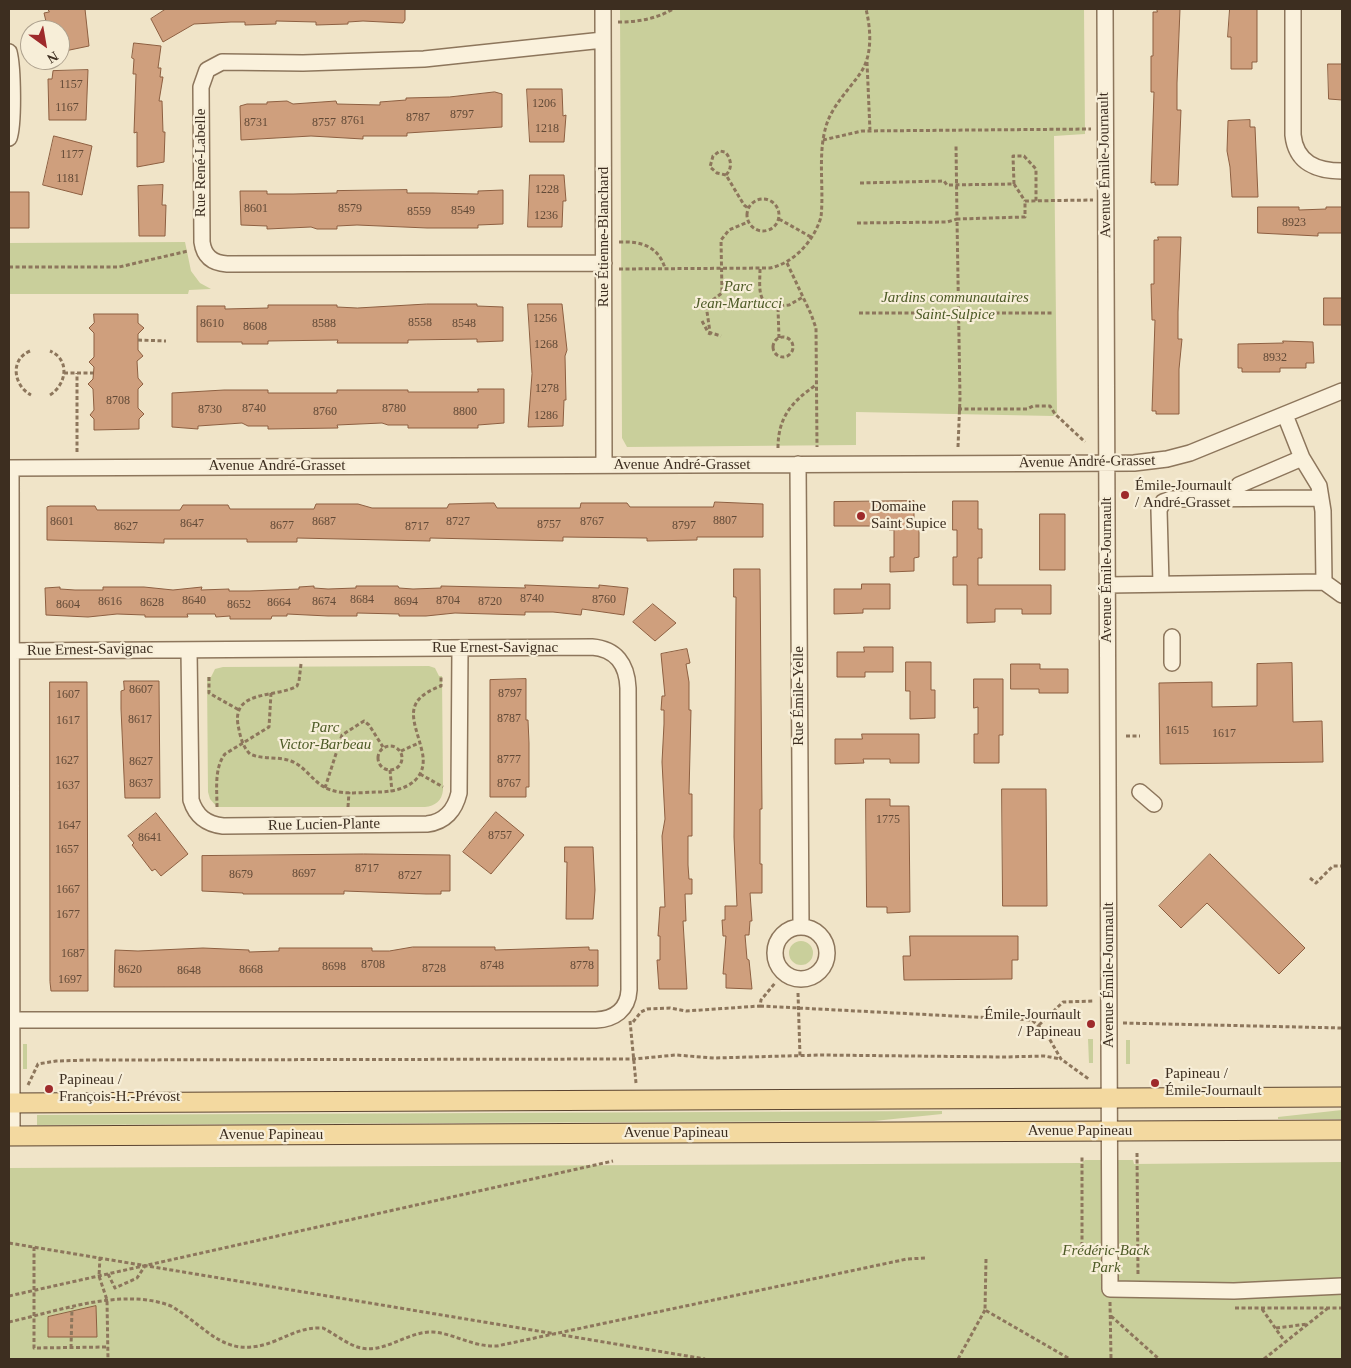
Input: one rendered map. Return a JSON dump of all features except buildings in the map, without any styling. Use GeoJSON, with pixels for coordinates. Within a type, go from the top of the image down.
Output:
{"type":"FeatureCollection","features":[{"type":"Feature","properties":{"kind":"main road"},"geometry":{"type":"LineString","coordinates":[[10,1103],[1342,1097]]}},
{"type":"Feature","properties":{"kind":"main road","name":"Avenue Papineau"},"geometry":{"type":"LineString","coordinates":[[10,1136],[1342,1130]]}},
{"type":"Feature","properties":{"kind":"street","name":"Rue Étienne-Blanchard"},"geometry":{"type":"LineString","coordinates":[[603,9],[604,464]]}},
{"type":"Feature","properties":{"kind":"street","name":"Avenue Émile-Journault"},"geometry":{"type":"LineString","coordinates":[[1105,9],[1110,1289],[1234,1291],[1342,1286]]}},
{"type":"Feature","properties":{"kind":"street"},"geometry":{"type":"LineString","coordinates":[[1293,9],[1295,147],[1304,161],[1314,167],[1324,170],[1342,171]]}},
{"type":"Feature","properties":{"kind":"street","name":"Rue René-Labelle"},"geometry":{"type":"LineString","coordinates":[[603,40],[416,60],[303,63],[228,61],[214,64],[205,74],[201,87],[202,242],[208,258],[216,263],[604,263]]}},
{"type":"Feature","properties":{"kind":"street"},"geometry":{"type":"LineString","coordinates":[[9,52],[12,121],[9,138]]}},
{"type":"Feature","properties":{"kind":"street","name":"Avenue André-Grasset"},"geometry":{"type":"LineString","coordinates":[[10,468],[604,464],[1106,464],[1156,462],[1179,457],[1342,391]]}},
{"type":"Feature","properties":{"kind":"street"},"geometry":{"type":"LineString","coordinates":[[1285,415],[1302,458],[1317,480],[1321,498],[1324,582]]}},
{"type":"Feature","properties":{"kind":"street"},"geometry":{"type":"LineString","coordinates":[[1234,498],[1239,484],[1302,458]]}},
{"type":"Feature","properties":{"kind":"street","name":"Rue Émile-Yelle"},"geometry":{"type":"LineString","coordinates":[[798,464],[801,927]]}},
{"type":"Feature","properties":{"kind":"street"},"geometry":{"type":"LineString","coordinates":[[10,468],[10,844],[13,1020],[10,1136]]}},
{"type":"Feature","properties":{"kind":"street"},"geometry":{"type":"LineString","coordinates":[[1161,584],[1160,510],[1163,502],[1171,499],[1321,498]]}},
{"type":"Feature","properties":{"kind":"street"},"geometry":{"type":"LineString","coordinates":[[1107,585],[1324,582],[1342,595]]}},
{"type":"Feature","properties":{"kind":"street"},"geometry":{"type":"LineString","coordinates":[[1172,637],[1172,663]]}},
{"type":"Feature","properties":{"kind":"street","name":"Rue Lucien-Plante"},"geometry":{"type":"LineString","coordinates":[[189,650],[191,800],[196,811],[203,819],[212,825],[223,826],[427,824],[438,822],[447,816],[454,808],[459,793],[460,648]]}},
{"type":"Feature","properties":{"kind":"street","name":"Rue Ernest-Savignac"},"geometry":{"type":"LineString","coordinates":[[11,651],[599,648],[614,654],[624,666],[628,688],[629,990],[628,1000],[621,1011],[612,1017],[596,1020],[13,1020]]}},
{"type":"Feature","properties":{"kind":"street"},"geometry":{"type":"LineString","coordinates":[[1140,792],[1154,804]]}},
{"type":"Feature","properties":{"kind":"path"},"geometry":{"type":"LineString","coordinates":[[618,22],[655,17],[673,9]]}},
{"type":"Feature","properties":{"kind":"path"},"geometry":{"type":"LineString","coordinates":[[866,9],[870,38],[867,60],[870,131]]}},
{"type":"Feature","properties":{"kind":"path"},"geometry":{"type":"LineString","coordinates":[[619,269],[760,269],[787,263],[801,251],[811,237],[821,217],[825,129],[832,111],[861,74],[867,60]]}},
{"type":"Feature","properties":{"kind":"path"},"geometry":{"type":"LineString","coordinates":[[823,140],[850,133],[870,131],[1087,129]]}},
{"type":"Feature","properties":{"kind":"path"},"geometry":{"type":"LineString","coordinates":[[956,144],[958,447]]}},
{"type":"Feature","properties":{"kind":"path"},"geometry":{"type":"LineString","coordinates":[[726,175],[731,168],[730,159],[725,152],[720,151],[710,160],[710,167],[717,173],[726,175],[739,197],[749,209]]}},
{"type":"Feature","properties":{"kind":"path"},"geometry":{"type":"LineString","coordinates":[[857,223],[947,222],[957,219],[1025,217],[1025,201],[1014,184],[1013,156],[1024,156],[1036,169],[1036,201]]}},
{"type":"Feature","properties":{"kind":"path"},"geometry":{"type":"LineString","coordinates":[[860,183],[944,181],[947,185],[1014,184]]}},
{"type":"Feature","properties":{"kind":"path"},"geometry":{"type":"LineString","coordinates":[[761,198],[769,198],[778,209],[779,219],[771,230],[762,232],[748,222],[749,209],[761,198]]}},
{"type":"Feature","properties":{"kind":"path"},"geometry":{"type":"LineString","coordinates":[[1025,201],[1087,200]]}},
{"type":"Feature","properties":{"kind":"path"},"geometry":{"type":"LineString","coordinates":[[779,219],[811,237]]}},
{"type":"Feature","properties":{"kind":"path"},"geometry":{"type":"LineString","coordinates":[[709,334],[706,305],[722,293],[720,246],[724,234],[748,222]]}},
{"type":"Feature","properties":{"kind":"path"},"geometry":{"type":"LineString","coordinates":[[619,242],[635,242],[654,249],[660,255],[665,268]]}},
{"type":"Feature","properties":{"kind":"path"},"geometry":{"type":"LineString","coordinates":[[9,267],[119,267],[188,251]]}},
{"type":"Feature","properties":{"kind":"path"},"geometry":{"type":"LineString","coordinates":[[787,263],[816,328],[817,447]]}},
{"type":"Feature","properties":{"kind":"path"},"geometry":{"type":"LineString","coordinates":[[760,269],[760,293],[763,301],[769,307],[778,308],[789,305],[803,297]]}},
{"type":"Feature","properties":{"kind":"path"},"geometry":{"type":"LineString","coordinates":[[778,308],[779,338],[773,344],[774,350],[779,356],[786,356],[792,350],[792,344],[787,338],[779,338]]}},
{"type":"Feature","properties":{"kind":"path"},"geometry":{"type":"LineString","coordinates":[[859,313],[1052,313]]}},
{"type":"Feature","properties":{"kind":"path"},"geometry":{"type":"LineString","coordinates":[[702,321],[709,334]]}},
{"type":"Feature","properties":{"kind":"path"},"geometry":{"type":"LineString","coordinates":[[709,334],[722,336]]}},
{"type":"Feature","properties":{"kind":"path"},"geometry":{"type":"LineString","coordinates":[[138,340],[166,341]]}},
{"type":"Feature","properties":{"kind":"path"},"geometry":{"type":"LineString","coordinates":[[30,351],[18,363],[16,374],[20,387],[31,396]]}},
{"type":"Feature","properties":{"kind":"path"},"geometry":{"type":"LineString","coordinates":[[50,351],[58,357],[64,373],[61,385],[50,395]]}},
{"type":"Feature","properties":{"kind":"path"},"geometry":{"type":"LineString","coordinates":[[64,373],[93,373]]}},
{"type":"Feature","properties":{"kind":"path"},"geometry":{"type":"LineString","coordinates":[[76,373],[76,452]]}},
{"type":"Feature","properties":{"kind":"path"},"geometry":{"type":"LineString","coordinates":[[9,374],[16,374]]}},
{"type":"Feature","properties":{"kind":"path"},"geometry":{"type":"LineString","coordinates":[[778,448],[778,430],[784,416],[804,394],[816,385]]}},
{"type":"Feature","properties":{"kind":"path"},"geometry":{"type":"LineString","coordinates":[[958,409],[1027,409],[1033,406],[1050,406],[1055,414],[1085,442]]}},
{"type":"Feature","properties":{"kind":"path"},"geometry":{"type":"LineString","coordinates":[[301,664],[299,681],[296,686],[251,698],[239,710],[237,718],[243,743],[247,750],[255,756],[287,759],[298,764],[324,788],[349,792],[392,792],[406,788],[420,774],[423,756],[412,720],[414,709],[422,697],[441,686],[441,676]]}},
{"type":"Feature","properties":{"kind":"path"},"geometry":{"type":"LineString","coordinates":[[209,677],[209,693],[239,710]]}},
{"type":"Feature","properties":{"kind":"path"},"geometry":{"type":"LineString","coordinates":[[217,807],[219,764],[225,754],[271,728],[271,693]]}},
{"type":"Feature","properties":{"kind":"path"},"geometry":{"type":"LineString","coordinates":[[324,788],[339,741],[346,731],[364,721],[370,725],[383,747]]}},
{"type":"Feature","properties":{"kind":"path"},"geometry":{"type":"LineString","coordinates":[[1126,736],[1140,736]]}},
{"type":"Feature","properties":{"kind":"path"},"geometry":{"type":"LineString","coordinates":[[400,752],[419,743]]}},
{"type":"Feature","properties":{"kind":"path"},"geometry":{"type":"LineString","coordinates":[[394,746],[400,752],[402,758],[400,765],[390,770],[382,767],[378,761],[378,754],[383,747],[394,746]]}},
{"type":"Feature","properties":{"kind":"path"},"geometry":{"type":"LineString","coordinates":[[390,770],[392,792]]}},
{"type":"Feature","properties":{"kind":"path"},"geometry":{"type":"LineString","coordinates":[[420,774],[443,787]]}},
{"type":"Feature","properties":{"kind":"path"},"geometry":{"type":"LineString","coordinates":[[348,807],[349,792]]}},
{"type":"Feature","properties":{"kind":"path"},"geometry":{"type":"LineString","coordinates":[[1310,878],[1316,883],[1333,866],[1342,866]]}},
{"type":"Feature","properties":{"kind":"path"},"geometry":{"type":"LineString","coordinates":[[760,1006],[761,1000],[775,983]]}},
{"type":"Feature","properties":{"kind":"path"},"geometry":{"type":"LineString","coordinates":[[798,992],[800,1056]]}},
{"type":"Feature","properties":{"kind":"path"},"geometry":{"type":"LineString","coordinates":[[1039,1025],[1063,1002],[1091,1001]]}},
{"type":"Feature","properties":{"kind":"path"},"geometry":{"type":"LineString","coordinates":[[636,1086],[632,1022],[641,1012],[670,1008],[686,1011],[760,1006],[1032,1020],[1046,1033],[1061,1060]]}},
{"type":"Feature","properties":{"kind":"path"},"geometry":{"type":"LineString","coordinates":[[1127,1023],[1342,1028]]}},
{"type":"Feature","properties":{"kind":"path"},"geometry":{"type":"LineString","coordinates":[[27,1085],[38,1064],[56,1061],[264,1058],[332,1060],[634,1058],[676,1055],[714,1058],[1044,1056],[1061,1060],[1090,1080]]}},
{"type":"Feature","properties":{"kind":"path"},"geometry":{"type":"LineString","coordinates":[[1137,1154],[1138,1278]]}},
{"type":"Feature","properties":{"kind":"path"},"geometry":{"type":"LineString","coordinates":[[1082,1156],[1082,1246]]}},
{"type":"Feature","properties":{"kind":"path"},"geometry":{"type":"LineString","coordinates":[[9,1296],[613,1161]]}},
{"type":"Feature","properties":{"kind":"path"},"geometry":{"type":"LineString","coordinates":[[9,1243],[704,1359]]}},
{"type":"Feature","properties":{"kind":"path"},"geometry":{"type":"LineString","coordinates":[[34,1247],[34,1348],[108,1347]]}},
{"type":"Feature","properties":{"kind":"path"},"geometry":{"type":"LineString","coordinates":[[100,1257],[99,1276],[107,1300],[108,1359]]}},
{"type":"Feature","properties":{"kind":"path"},"geometry":{"type":"LineString","coordinates":[[9,1322],[116,1298],[161,1302],[182,1312],[225,1343],[247,1349],[276,1341],[307,1328],[323,1328],[355,1346],[370,1349],[424,1332],[439,1333],[469,1344],[487,1346],[559,1334],[898,1261],[926,1258]]}},
{"type":"Feature","properties":{"kind":"path"},"geometry":{"type":"LineString","coordinates":[[958,1359],[985,1310],[986,1259]]}},
{"type":"Feature","properties":{"kind":"path"},"geometry":{"type":"LineString","coordinates":[[108,1274],[115,1288],[137,1278],[146,1265]]}},
{"type":"Feature","properties":{"kind":"path"},"geometry":{"type":"LineString","coordinates":[[1110,1302],[1111,1359]]}},
{"type":"Feature","properties":{"kind":"path"},"geometry":{"type":"LineString","coordinates":[[1264,1359],[1329,1307]]}},
{"type":"Feature","properties":{"kind":"path"},"geometry":{"type":"LineString","coordinates":[[71,1348],[72,1308]]}},
{"type":"Feature","properties":{"kind":"path"},"geometry":{"type":"LineString","coordinates":[[1235,1308],[1342,1308]]}},
{"type":"Feature","properties":{"kind":"path"},"geometry":{"type":"LineString","coordinates":[[1262,1309],[1285,1342]]}},
{"type":"Feature","properties":{"kind":"path"},"geometry":{"type":"LineString","coordinates":[[985,1310],[1070,1359]]}},
{"type":"Feature","properties":{"kind":"path"},"geometry":{"type":"LineString","coordinates":[[1111,1316],[1159,1359]]}},
{"type":"Feature","properties":{"kind":"path"},"geometry":{"type":"LineString","coordinates":[[1276,1328],[1308,1324]]}},
{"type":"Feature","properties":{"kind":"green space","name":"Parc Jean-Martucci"},"geometry":{"type":"Polygon","coordinates":[[[620,9],[1084,9],[1085,134],[1054,136],[1057,413],[1053,416],[856,412],[856,445],[627,447],[622,438],[620,9]]]}},
{"type":"Feature","properties":{"kind":"green space"},"geometry":{"type":"Polygon","coordinates":[[[185,242],[191,271],[200,283],[211,289],[189,290],[188,294],[9,294],[9,243],[185,242]]]}},
{"type":"Feature","properties":{"kind":"green space","name":"Parc Victor-Barbeau"},"geometry":{"type":"Polygon","coordinates":[[[429,666],[435,668],[439,676],[442,676],[443,790],[440,800],[435,804],[425,807],[217,807],[210,799],[208,792],[207,677],[211,677],[215,669],[223,667],[429,666]]]}},
{"type":"Feature","properties":{"kind":"green space"},"geometry":{"type":"Polygon","coordinates":[[[801,941],[806,942],[812,948],[812,958],[806,964],[801,965],[796,964],[790,958],[789,953],[790,948],[796,942],[801,941]]]}},
{"type":"Feature","properties":{"kind":"green space"},"geometry":{"type":"Polygon","coordinates":[[[1088,1039],[1093,1039],[1093,1063],[1089,1063],[1088,1039]]]}},
{"type":"Feature","properties":{"kind":"green space"},"geometry":{"type":"Polygon","coordinates":[[[1126,1040],[1130,1040],[1130,1064],[1126,1064],[1126,1040]]]}},
{"type":"Feature","properties":{"kind":"green space"},"geometry":{"type":"Polygon","coordinates":[[[23,1044],[27,1044],[27,1069],[23,1069],[23,1044]]]}},
{"type":"Feature","properties":{"kind":"green space"},"geometry":{"type":"Polygon","coordinates":[[[1342,1110],[1342,1119],[1278,1119],[1278,1117],[1342,1110]]]}},
{"type":"Feature","properties":{"kind":"green space"},"geometry":{"type":"Polygon","coordinates":[[[942,1111],[942,1114],[874,1121],[37,1125],[37,1115],[942,1111]]]}},
{"type":"Feature","properties":{"kind":"green space","name":"Frédéric-Back Park"},"geometry":{"type":"Polygon","coordinates":[[[1085,1160],[1133,1160],[1134,1164],[1342,1162],[1342,1359],[9,1359],[9,1168],[1082,1163],[1085,1160]]]}},
{"type":"Feature","properties":{"kind":"place","name":"Émile-Journault / André-Grasset"},"geometry":{"type":"Point","coordinates":[1125,495]}},
{"type":"Feature","properties":{"kind":"place","name":"Domaine Saint Supice"},"geometry":{"type":"Point","coordinates":[861,516]}},
{"type":"Feature","properties":{"kind":"place","name":"Émile-Journault / Papineau"},"geometry":{"type":"Point","coordinates":[1091,1024]}},
{"type":"Feature","properties":{"kind":"place","name":"Papineau / Émile-Journault"},"geometry":{"type":"Point","coordinates":[1155,1083]}},
{"type":"Feature","properties":{"kind":"place","name":"Papineau / François-H.-Prévost"},"geometry":{"type":"Point","coordinates":[49,1089]}},
{"type":"Feature","properties":{"kind":"park label","name":"Jardins communautaires Saint-Sulpice"},"geometry":{"type":"Point","coordinates":[955,306]}}]}
